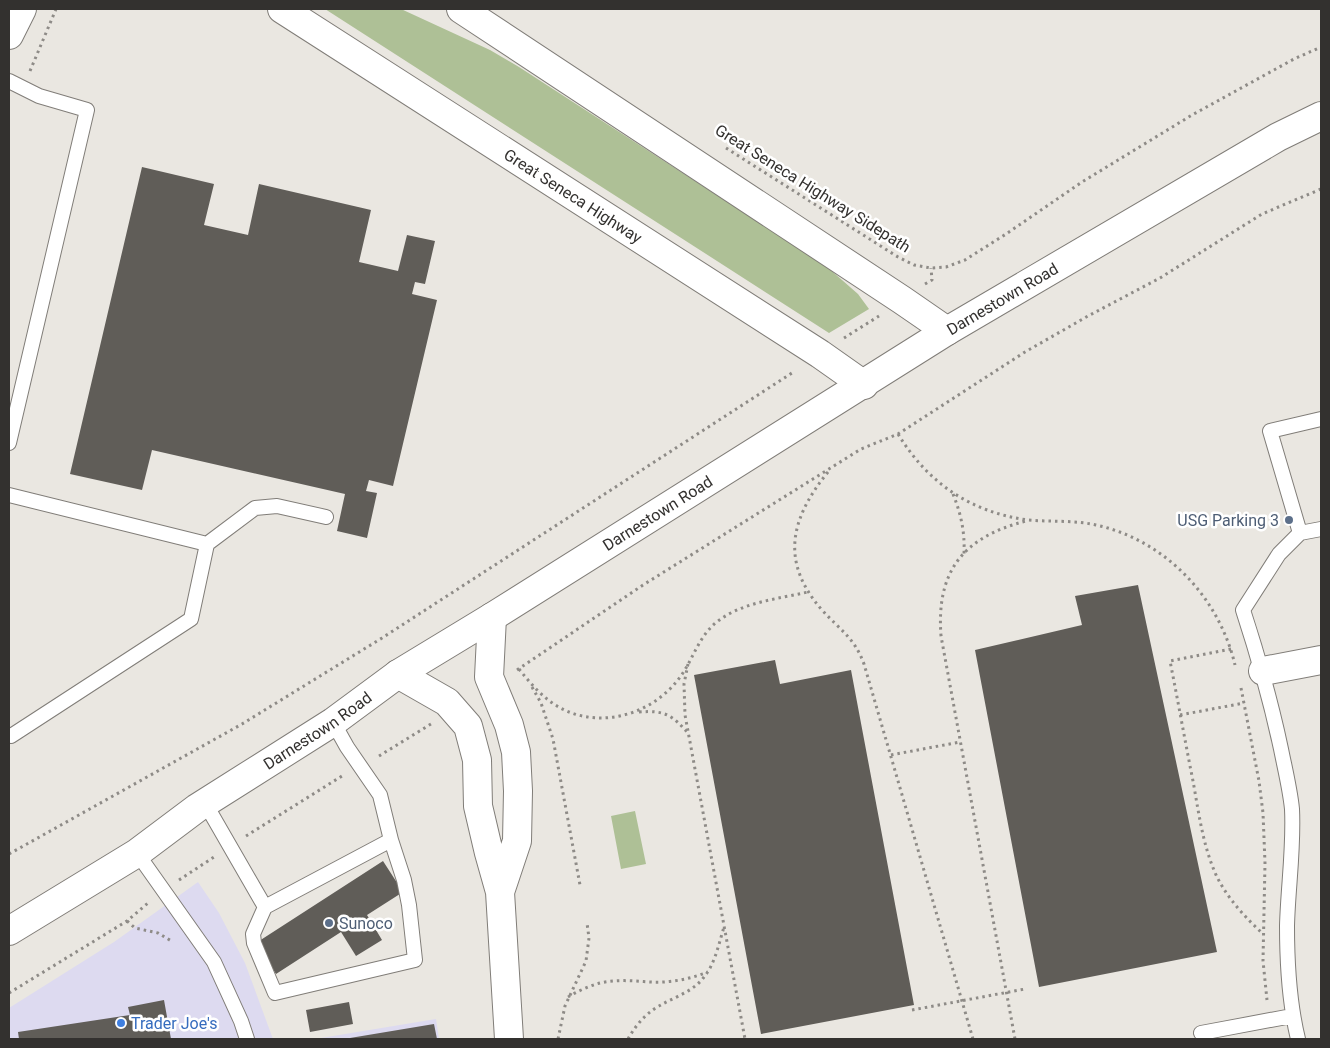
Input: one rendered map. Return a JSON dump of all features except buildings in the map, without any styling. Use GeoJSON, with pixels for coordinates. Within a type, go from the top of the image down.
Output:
{"type":"FeatureCollection","features":[{"type":"Feature","properties":{"kind":"main road"},"geometry":{"type":"LineString","coordinates":[[9,35],[22,9]]}},
{"type":"Feature","properties":{"kind":"main road","name":"Great Seneca Highway"},"geometry":{"type":"LineString","coordinates":[[282,9],[820,354],[864,385]]}},
{"type":"Feature","properties":{"kind":"main road"},"geometry":{"type":"LineString","coordinates":[[461,9],[894,294],[947,331]]}},
{"type":"Feature","properties":{"kind":"main road","name":"Darnestown Road"},"geometry":{"type":"LineString","coordinates":[[9,931],[137,853],[206,803],[333,722],[398,674],[864,385],[947,331],[1278,137],[1321,116]]}},
{"type":"Feature","properties":{"kind":"main road"},"geometry":{"type":"LineString","coordinates":[[492,617],[488,677],[509,725],[516,752],[518,792],[517,841],[500,892]]}},
{"type":"Feature","properties":{"kind":"main road"},"geometry":{"type":"LineString","coordinates":[[1263,671],[1321,660]]}},
{"type":"Feature","properties":{"kind":"main road"},"geometry":{"type":"LineString","coordinates":[[398,674],[447,702],[468,726],[477,760],[478,806],[500,892],[509,1039]]}},
{"type":"Feature","properties":{"kind":"lane"},"geometry":{"type":"LineString","coordinates":[[9,81],[39,96],[87,110],[9,443]]}},
{"type":"Feature","properties":{"kind":"lane"},"geometry":{"type":"LineString","coordinates":[[1300,533],[1270,431],[1321,419]]}},
{"type":"Feature","properties":{"kind":"lane"},"geometry":{"type":"LineString","coordinates":[[9,495],[207,544]]}},
{"type":"Feature","properties":{"kind":"lane"},"geometry":{"type":"LineString","coordinates":[[9,735],[11,736],[191,619],[207,544],[255,508],[277,506],[326,517]]}},
{"type":"Feature","properties":{"kind":"lane"},"geometry":{"type":"LineString","coordinates":[[1298,1039],[1288,989],[1288,934],[1293,844],[1292,807],[1287,776],[1263,671],[1243,610],[1279,554],[1300,533],[1321,529]]}},
{"type":"Feature","properties":{"kind":"lane"},"geometry":{"type":"LineString","coordinates":[[333,722],[347,747],[380,796],[410,904],[415,960],[275,993],[254,944],[253,934],[265,907],[391,840]]}},
{"type":"Feature","properties":{"kind":"lane"},"geometry":{"type":"LineString","coordinates":[[206,803],[265,907]]}},
{"type":"Feature","properties":{"kind":"lane"},"geometry":{"type":"LineString","coordinates":[[137,853],[214,962],[241,1021],[247,1039]]}},
{"type":"Feature","properties":{"kind":"lane"},"geometry":{"type":"LineString","coordinates":[[1201,1033],[1292,1016]]}},
{"type":"Feature","properties":{"kind":"path"},"geometry":{"type":"LineString","coordinates":[[28,75],[56,9]]}},
{"type":"Feature","properties":{"kind":"path","name":"Great Seneca Highway Sidepath"},"geometry":{"type":"LineString","coordinates":[[723,146],[898,257],[914,265],[946,268],[966,260],[1082,182],[1192,114],[1294,59],[1321,47]]}},
{"type":"Feature","properties":{"kind":"path"},"geometry":{"type":"LineString","coordinates":[[512,673],[643,585],[861,449],[898,434],[1025,352],[1160,278],[1262,214],[1321,189]]}},
{"type":"Feature","properties":{"kind":"path"},"geometry":{"type":"LineString","coordinates":[[931,268],[932,280]]}},
{"type":"Feature","properties":{"kind":"path"},"geometry":{"type":"LineString","coordinates":[[844,338],[877,317]]}},
{"type":"Feature","properties":{"kind":"path"},"geometry":{"type":"LineString","coordinates":[[9,854],[242,724],[382,638],[782,380]]}},
{"type":"Feature","properties":{"kind":"path"},"geometry":{"type":"LineString","coordinates":[[898,434],[910,453],[925,470],[953,493],[984,510],[1029,520],[1096,525],[1129,536],[1154,549],[1174,564],[1204,596],[1224,630],[1235,667]]}},
{"type":"Feature","properties":{"kind":"path"},"geometry":{"type":"LineString","coordinates":[[830,470],[814,489],[796,530],[795,557],[798,570],[808,592],[824,612],[846,632],[860,652],[973,1039]]}},
{"type":"Feature","properties":{"kind":"path"},"geometry":{"type":"LineString","coordinates":[[953,493],[962,518],[965,542],[964,554]]}},
{"type":"Feature","properties":{"kind":"path"},"geometry":{"type":"LineString","coordinates":[[1015,1039],[941,636],[940,606],[947,580],[964,554],[978,541],[992,532],[1029,520]]}},
{"type":"Feature","properties":{"kind":"path"},"geometry":{"type":"LineString","coordinates":[[636,712],[654,703],[678,681],[704,634],[716,622],[732,611],[808,592]]}},
{"type":"Feature","properties":{"kind":"path"},"geometry":{"type":"LineString","coordinates":[[1231,649],[1170,661],[1200,819],[1210,860],[1227,894],[1263,934]]}},
{"type":"Feature","properties":{"kind":"path"},"geometry":{"type":"LineString","coordinates":[[688,664],[684,684],[684,699],[689,734],[745,1039]]}},
{"type":"Feature","properties":{"kind":"path"},"geometry":{"type":"LineString","coordinates":[[519,669],[531,684],[541,703],[553,739],[580,885]]}},
{"type":"Feature","properties":{"kind":"path"},"geometry":{"type":"LineString","coordinates":[[531,684],[557,706],[584,717],[601,719],[636,712],[654,711],[670,716],[689,734]]}},
{"type":"Feature","properties":{"kind":"path"},"geometry":{"type":"LineString","coordinates":[[1240,685],[1263,813],[1265,863],[1263,960],[1267,1002]]}},
{"type":"Feature","properties":{"kind":"path"},"geometry":{"type":"LineString","coordinates":[[1180,715],[1244,703]]}},
{"type":"Feature","properties":{"kind":"path"},"geometry":{"type":"LineString","coordinates":[[380,755],[432,723]]}},
{"type":"Feature","properties":{"kind":"path"},"geometry":{"type":"LineString","coordinates":[[891,755],[960,742]]}},
{"type":"Feature","properties":{"kind":"path"},"geometry":{"type":"LineString","coordinates":[[246,837],[339,778]]}},
{"type":"Feature","properties":{"kind":"path"},"geometry":{"type":"LineString","coordinates":[[185,876],[207,862]]}},
{"type":"Feature","properties":{"kind":"path"},"geometry":{"type":"LineString","coordinates":[[9,993],[127,921],[145,906]]}},
{"type":"Feature","properties":{"kind":"path"},"geometry":{"type":"LineString","coordinates":[[127,921],[135,928],[158,934],[177,944]]}},
{"type":"Feature","properties":{"kind":"path"},"geometry":{"type":"LineString","coordinates":[[558,1039],[568,997],[586,961],[589,938],[587,923]]}},
{"type":"Feature","properties":{"kind":"path"},"geometry":{"type":"LineString","coordinates":[[628,1039],[641,1020],[650,1012],[695,986],[708,972],[724,926]]}},
{"type":"Feature","properties":{"kind":"path"},"geometry":{"type":"LineString","coordinates":[[568,997],[601,983],[622,980],[664,982],[696,977],[708,972]]}},
{"type":"Feature","properties":{"kind":"path"},"geometry":{"type":"LineString","coordinates":[[912,1010],[1025,989]]}},
{"type":"Feature","properties":{"kind":"shaded area"},"geometry":{"type":"Polygon","coordinates":[[[198,882],[219,913],[245,963],[273,1039],[9,1039],[9,1008],[114,942],[198,882]]]}},
{"type":"Feature","properties":{"kind":"shaded area"},"geometry":{"type":"Polygon","coordinates":[[[436,1019],[439,1039],[315,1039],[436,1019]]]}},
{"type":"Feature","properties":{"kind":"green space"},"geometry":{"type":"Polygon","coordinates":[[[325,9],[401,9],[490,50],[826,266],[858,294],[869,309],[829,333],[325,9]]]}},
{"type":"Feature","properties":{"kind":"green space"},"geometry":{"type":"Polygon","coordinates":[[[635,811],[646,864],[621,869],[611,816],[635,811]]]}},
{"type":"Feature","properties":{"kind":"place","name":"USG Parking 3"},"geometry":{"type":"Point","coordinates":[1289,520]}},
{"type":"Feature","properties":{"kind":"place","name":"Sunoco"},"geometry":{"type":"Point","coordinates":[329,923]}},
{"type":"Feature","properties":{"kind":"place","name":"Trader Joe's"},"geometry":{"type":"Point","coordinates":[121,1023]}}]}
